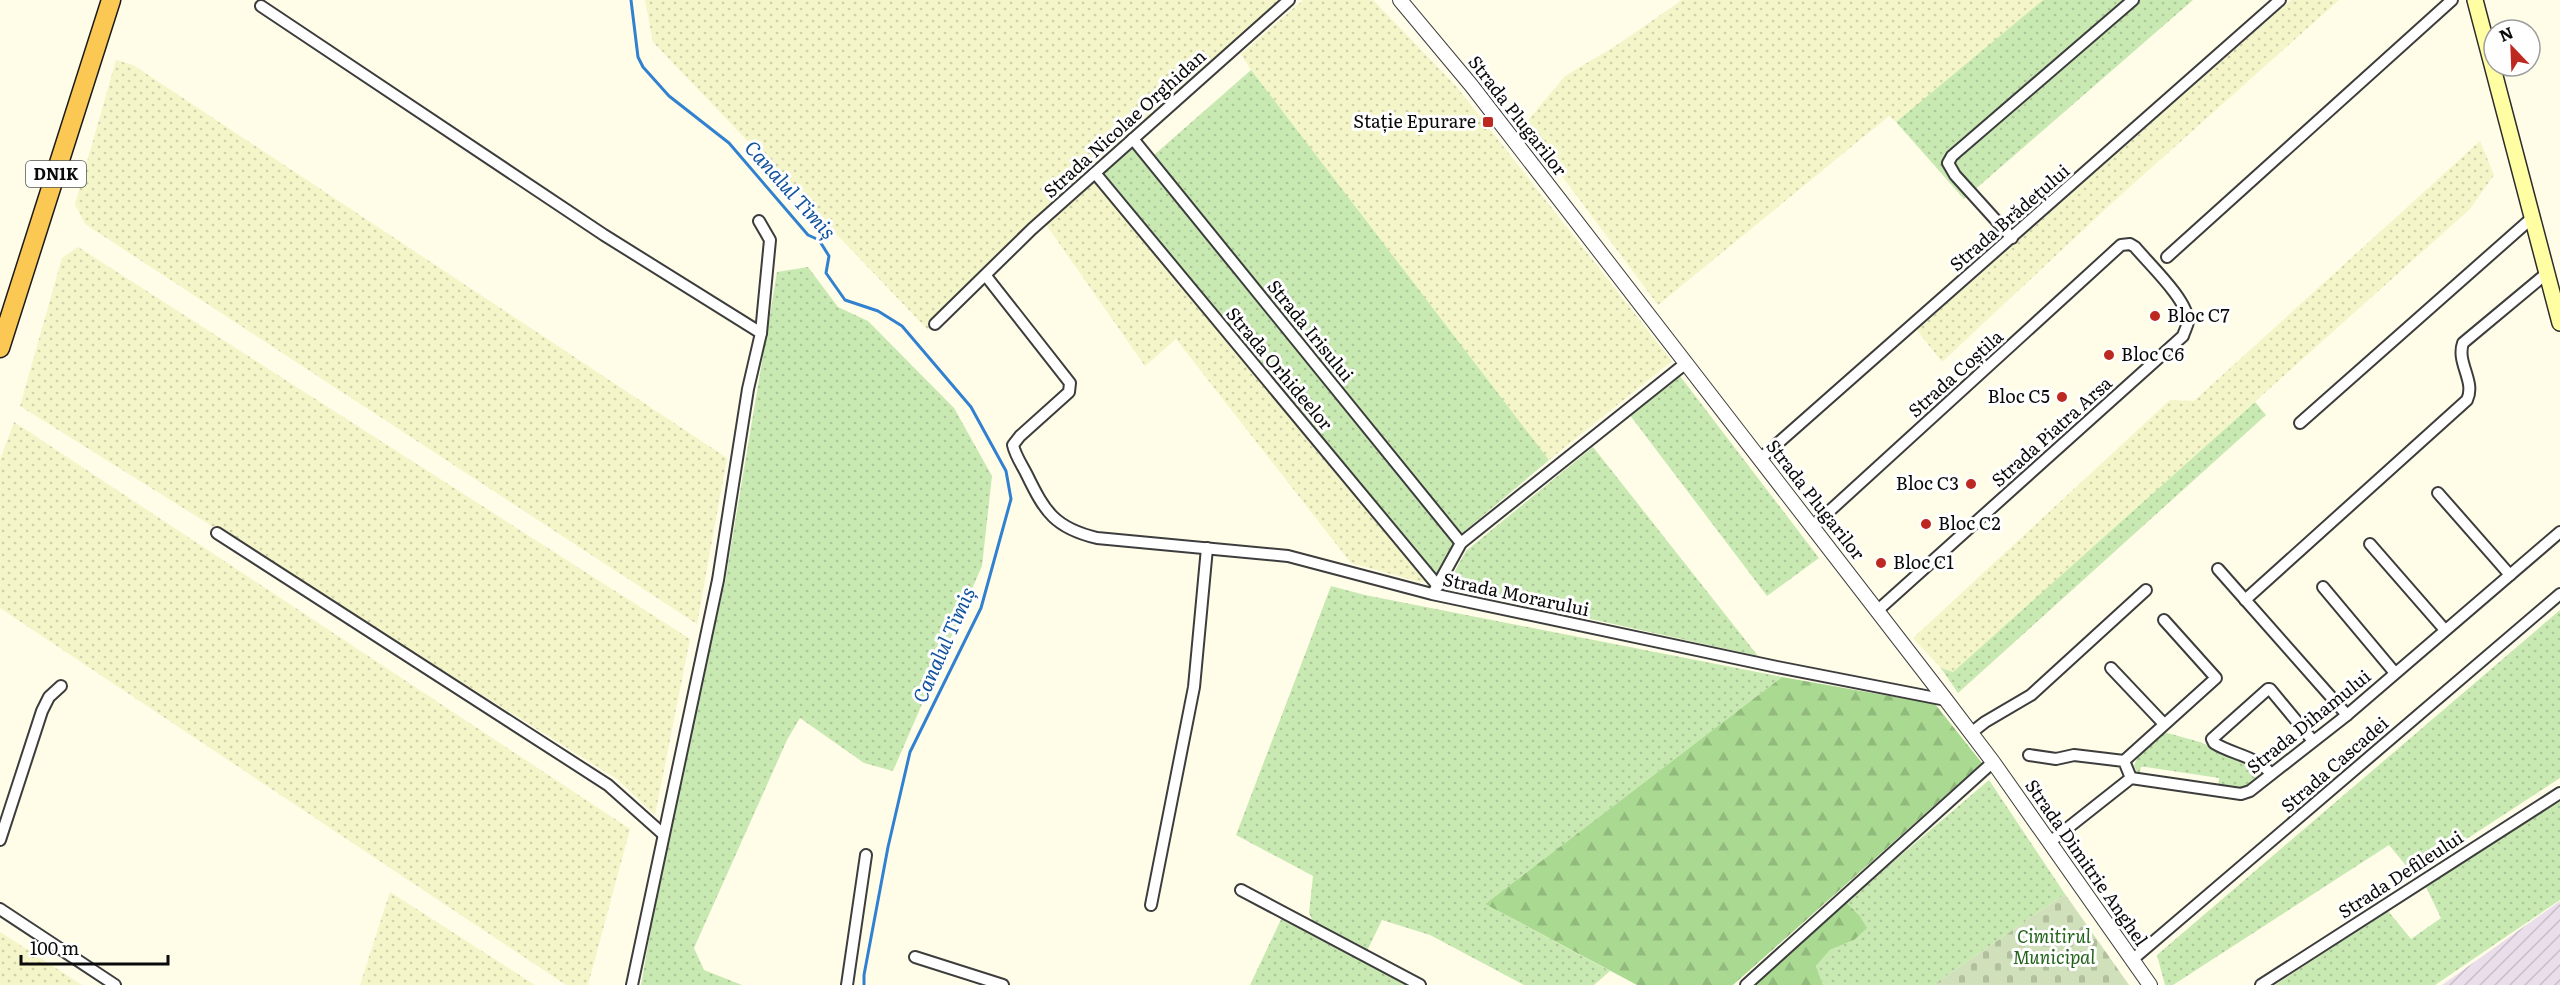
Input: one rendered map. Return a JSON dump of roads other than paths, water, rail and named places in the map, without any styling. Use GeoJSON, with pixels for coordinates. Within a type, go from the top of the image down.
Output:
{"type":"FeatureCollection","features":[{"type":"Feature","properties":{"kind":"highway","name":"DN1K"},"geometry":{"type":"LineString","coordinates":[[0,314],[99,0]]}},
{"type":"Feature","properties":{"kind":"highway","name":"DN1K"},"geometry":{"type":"LineString","coordinates":[[0,348],[111,0]]}},
{"type":"Feature","properties":{"kind":"main road"},"geometry":{"type":"LineString","coordinates":[[2475,0],[2560,323]]}},
{"type":"Feature","properties":{"kind":"street","name":"Strada Nicolae Orghidan"},"geometry":{"type":"LineString","coordinates":[[935,324],[1032,229],[1289,0]]}},
{"type":"Feature","properties":{"kind":"street","name":"Strada Plugarilor"},"geometry":{"type":"LineString","coordinates":[[1400,0],[1471,85],[1993,762]]}},
{"type":"Feature","properties":{"kind":"street"},"geometry":{"type":"LineString","coordinates":[[2012,238],[1955,175],[1948,163],[1952,156],[2133,0]]}},
{"type":"Feature","properties":{"kind":"street","name":"Strada Brădețului"},"geometry":{"type":"LineString","coordinates":[[1760,459],[2280,0]]}},
{"type":"Feature","properties":{"kind":"street"},"geometry":{"type":"LineString","coordinates":[[2167,257],[2452,0]]}},
{"type":"Feature","properties":{"kind":"street"},"geometry":{"type":"LineString","coordinates":[[261,6],[604,235],[761,333]]}},
{"type":"Feature","properties":{"kind":"street","name":"Strada Irisului"},"geometry":{"type":"LineString","coordinates":[[1133,139],[1461,543]]}},
{"type":"Feature","properties":{"kind":"street","name":"Strada Orhideelor"},"geometry":{"type":"LineString","coordinates":[[1095,172],[1435,590]]}},
{"type":"Feature","properties":{"kind":"street"},"geometry":{"type":"LineString","coordinates":[[2300,423],[2533,217]]}},
{"type":"Feature","properties":{"kind":"street"},"geometry":{"type":"LineString","coordinates":[[632,985],[716,591],[747,389],[761,333],[770,240],[759,221]]}},
{"type":"Feature","properties":{"kind":"street","name":"Strada Piatra Arsa"},"geometry":{"type":"LineString","coordinates":[[1878,610],[2183,336],[2188,323],[2183,306],[2135,247],[2130,244],[2121,245]]}},
{"type":"Feature","properties":{"kind":"street","name":"Strada Coștila"},"geometry":{"type":"LineString","coordinates":[[1812,527],[2121,245]]}},
{"type":"Feature","properties":{"kind":"street"},"geometry":{"type":"LineString","coordinates":[[2245,600],[2467,400],[2470,388],[2460,357],[2463,343],[2547,273]]}},
{"type":"Feature","properties":{"kind":"street","name":"Strada Morarului"},"geometry":{"type":"LineString","coordinates":[[986,276],[1070,382],[1069,392],[1016,440],[1013,448],[1040,501],[1050,515],[1062,526],[1079,534],[1097,538],[1288,556],[1789,670],[1946,700]]}},
{"type":"Feature","properties":{"kind":"street"},"geometry":{"type":"LineString","coordinates":[[1435,590],[1461,543],[1686,363]]}},
{"type":"Feature","properties":{"kind":"street"},"geometry":{"type":"LineString","coordinates":[[2438,493],[2510,575]]}},
{"type":"Feature","properties":{"kind":"street","name":"Strada Dihamului"},"geometry":{"type":"LineString","coordinates":[[2131,778],[2241,794],[2250,791],[2347,715],[2560,532]]}},
{"type":"Feature","properties":{"kind":"street"},"geometry":{"type":"LineString","coordinates":[[218,533],[608,785],[663,834]]}},
{"type":"Feature","properties":{"kind":"street"},"geometry":{"type":"LineString","coordinates":[[2370,544],[2445,630]]}},
{"type":"Feature","properties":{"kind":"street"},"geometry":{"type":"LineString","coordinates":[[1151,905],[1194,687],[1207,548]]}},
{"type":"Feature","properties":{"kind":"street"},"geometry":{"type":"LineString","coordinates":[[2218,569],[2347,715]]}},
{"type":"Feature","properties":{"kind":"street","name":"Strada Dihamului"},"geometry":{"type":"LineString","coordinates":[[2323,587],[2395,673]]}},
{"type":"Feature","properties":{"kind":"street"},"geometry":{"type":"LineString","coordinates":[[1971,733],[1985,722],[2031,695],[2146,590]]}},
{"type":"Feature","properties":{"kind":"street","name":"Strada Cascadei"},"geometry":{"type":"LineString","coordinates":[[2132,960],[2560,594]]}},
{"type":"Feature","properties":{"kind":"street"},"geometry":{"type":"LineString","coordinates":[[2029,755],[2056,759],[2074,755],[2124,761],[2214,682],[2216,678],[2164,620]]}},
{"type":"Feature","properties":{"kind":"street"},"geometry":{"type":"LineString","coordinates":[[2111,668],[2164,724]]}},
{"type":"Feature","properties":{"kind":"street"},"geometry":{"type":"LineString","coordinates":[[0,840],[42,711],[49,697],[61,686]]}},
{"type":"Feature","properties":{"kind":"street"},"geometry":{"type":"LineString","coordinates":[[2271,774],[2260,761],[2229,752],[2214,743],[2212,739],[2268,689],[2313,741]]}},
{"type":"Feature","properties":{"kind":"street"},"geometry":{"type":"LineString","coordinates":[[2050,842],[2131,778],[2124,761]]}},
{"type":"Feature","properties":{"kind":"street"},"geometry":{"type":"LineString","coordinates":[[1746,985],[1993,762]]}},
{"type":"Feature","properties":{"kind":"street","name":"Strada Dimitrie Anghel"},"geometry":{"type":"LineString","coordinates":[[1993,762],[2150,985]]}},
{"type":"Feature","properties":{"kind":"street","name":"Strada Defileului"},"geometry":{"type":"LineString","coordinates":[[2260,985],[2560,793]]}},
{"type":"Feature","properties":{"kind":"street"},"geometry":{"type":"LineString","coordinates":[[847,985],[866,855]]}},
{"type":"Feature","properties":{"kind":"street"},"geometry":{"type":"LineString","coordinates":[[1241,890],[1420,985]]}},
{"type":"Feature","properties":{"kind":"street"},"geometry":{"type":"LineString","coordinates":[[0,909],[115,985]]}},
{"type":"Feature","properties":{"kind":"street"},"geometry":{"type":"LineString","coordinates":[[915,957],[1003,985]]}},
{"type":"Feature","properties":{"kind":"waterway","name":"Canalul Timiș"},"geometry":{"type":"LineString","coordinates":[[631,0],[638,57],[643,67],[669,96],[729,143],[808,235],[819,240],[829,256],[826,273],[845,300],[878,311],[902,326],[971,407],[1006,471],[1011,499],[981,608],[910,752],[888,847],[864,985]]}},
{"type":"Feature","properties":{"kind":"place","name":"Stație Epurare"},"geometry":{"type":"Point","coordinates":[1488,122]}},
{"type":"Feature","properties":{"kind":"place","name":"Bloc C7"},"geometry":{"type":"Point","coordinates":[2155,316]}},
{"type":"Feature","properties":{"kind":"place","name":"Bloc C6"},"geometry":{"type":"Point","coordinates":[2109,355]}},
{"type":"Feature","properties":{"kind":"place","name":"Bloc C5"},"geometry":{"type":"Point","coordinates":[2062,397]}},
{"type":"Feature","properties":{"kind":"place","name":"Bloc C3"},"geometry":{"type":"Point","coordinates":[1971,484]}},
{"type":"Feature","properties":{"kind":"place","name":"Bloc C2"},"geometry":{"type":"Point","coordinates":[1926,524]}},
{"type":"Feature","properties":{"kind":"place","name":"Bloc C1"},"geometry":{"type":"Point","coordinates":[1881,563]}},
{"type":"Feature","properties":{"kind":"park label","name":"Cimitirul Municipal"},"geometry":{"type":"Point","coordinates":[2054,947]}}]}
